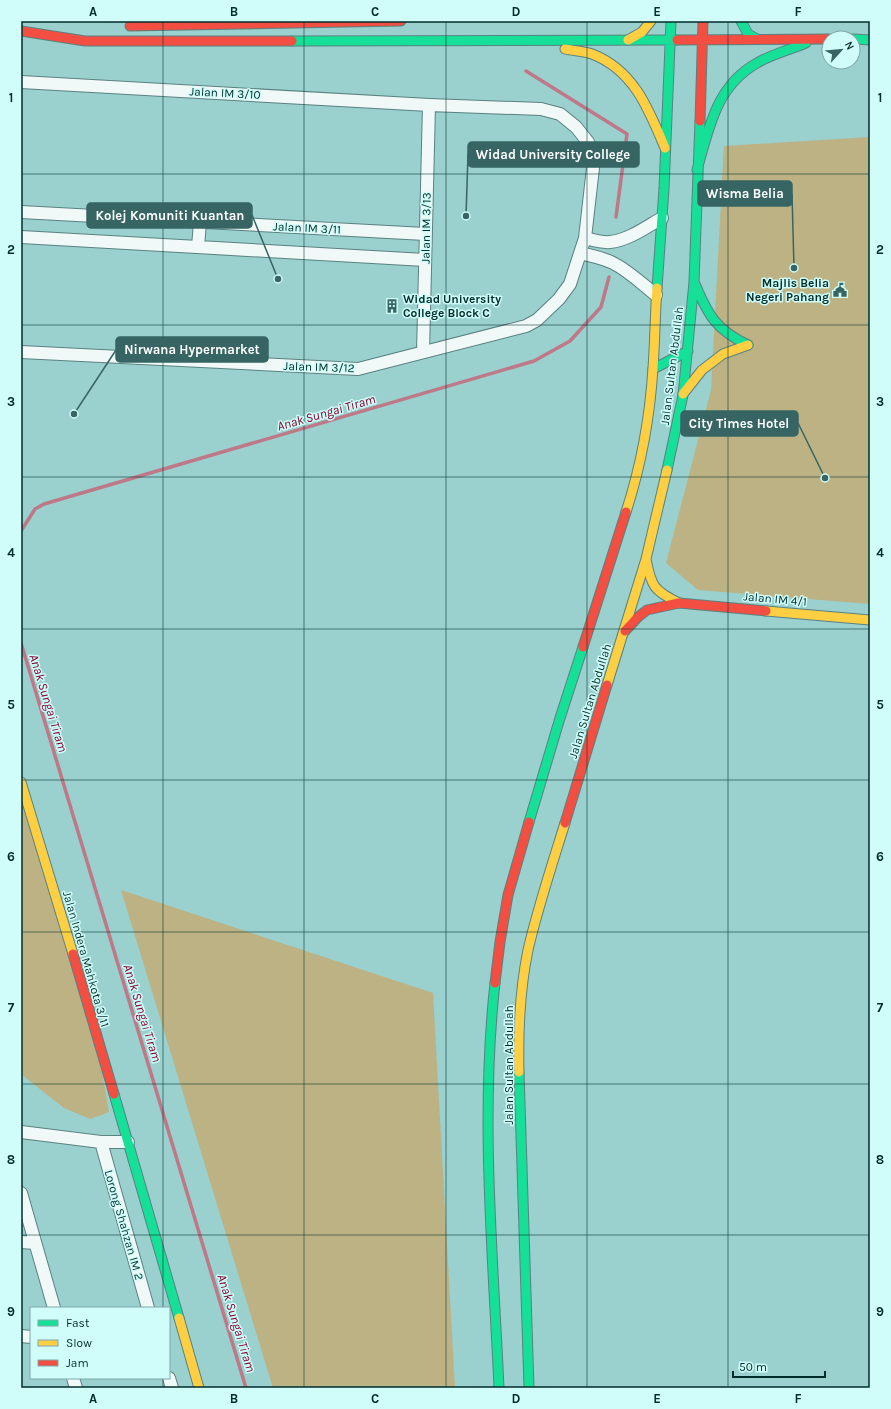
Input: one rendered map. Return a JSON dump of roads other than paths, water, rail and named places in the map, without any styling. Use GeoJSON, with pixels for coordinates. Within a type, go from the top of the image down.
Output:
{"type":"FeatureCollection","features":[{"type":"Feature","properties":{"kind":"main road"},"geometry":{"type":"LineString","coordinates":[[122,26],[401,21]]}},
{"type":"Feature","properties":{"kind":"main road"},"geometry":{"type":"LineString","coordinates":[[628,40],[642,32],[650,21]]}},
{"type":"Feature","properties":{"kind":"main road","name":"Jalan Sultan Abdullah"},"geometry":{"type":"LineString","coordinates":[[499,1388],[488,1147],[488,1109],[495,986],[500,942],[508,895],[560,718],[633,490],[646,426],[653,369],[671,21]]}},
{"type":"Feature","properties":{"kind":"main road","name":"Jalan Sultan Abdullah"},"geometry":{"type":"LineString","coordinates":[[529,1388],[526,1337],[520,1106],[520,1010],[528,951],[540,902],[646,559],[683,395],[694,282],[703,21]]}},
{"type":"Feature","properties":{"kind":"main road"},"geometry":{"type":"LineString","coordinates":[[741,21],[748,34],[756,39]]}},
{"type":"Feature","properties":{"kind":"main road"},"geometry":{"type":"LineString","coordinates":[[21,27],[59,27]]}},
{"type":"Feature","properties":{"kind":"main road"},"geometry":{"type":"LineString","coordinates":[[21,31],[85,41],[819,39]]}},
{"type":"Feature","properties":{"kind":"main road"},"geometry":{"type":"LineString","coordinates":[[697,170],[716,106],[727,88],[740,74],[758,62],[819,39]]}},
{"type":"Feature","properties":{"kind":"main road"},"geometry":{"type":"LineString","coordinates":[[521,41],[591,54],[619,69],[632,82],[642,97],[665,148]]}},
{"type":"Feature","properties":{"kind":"main road"},"geometry":{"type":"LineString","coordinates":[[683,395],[702,370],[723,354],[748,345],[734,340],[723,333],[705,308],[694,282]]}},
{"type":"Feature","properties":{"kind":"main road"},"geometry":{"type":"LineString","coordinates":[[653,369],[688,351]]}},
{"type":"Feature","properties":{"kind":"main road","name":"Jalan IM 4/1"},"geometry":{"type":"LineString","coordinates":[[646,559],[649,576],[657,591],[679,603]]}},
{"type":"Feature","properties":{"kind":"main road","name":"Jalan IM 4/1"},"geometry":{"type":"LineString","coordinates":[[624,633],[638,617],[647,610],[679,603],[870,620]]}},
{"type":"Feature","properties":{"kind":"main road","name":"Jalan Indera Mahkota 3/11"},"geometry":{"type":"LineString","coordinates":[[21,782],[70,943],[199,1388]]}},
{"type":"Feature","properties":{"kind":"street","name":"Jalan IM 3/10"},"geometry":{"type":"LineString","coordinates":[[21,82],[429,105],[541,109],[560,114],[576,127],[588,142],[594,159],[585,238]]}},
{"type":"Feature","properties":{"kind":"street","name":"Jalan IM 3/13"},"geometry":{"type":"LineString","coordinates":[[423,352],[429,105]]}},
{"type":"Feature","properties":{"kind":"street","name":"Jalan IM 3/11"},"geometry":{"type":"LineString","coordinates":[[21,212],[426,234]]}},
{"type":"Feature","properties":{"kind":"street"},"geometry":{"type":"LineString","coordinates":[[585,238],[597,242],[620,240],[662,218]]}},
{"type":"Feature","properties":{"kind":"street"},"geometry":{"type":"LineString","coordinates":[[198,247],[200,222]]}},
{"type":"Feature","properties":{"kind":"street"},"geometry":{"type":"LineString","coordinates":[[21,237],[425,260]]}},
{"type":"Feature","properties":{"kind":"street","name":"Jalan IM 3/12"},"geometry":{"type":"LineString","coordinates":[[21,352],[358,369],[526,326],[537,320],[559,299],[570,284],[585,238]]}},
{"type":"Feature","properties":{"kind":"street"},"geometry":{"type":"LineString","coordinates":[[580,254],[597,257],[613,263],[628,272],[656,296]]}},
{"type":"Feature","properties":{"kind":"street"},"geometry":{"type":"LineString","coordinates":[[21,1132],[101,1142],[128,1142]]}},
{"type":"Feature","properties":{"kind":"street","name":"Lorong Shahzan IM 2"},"geometry":{"type":"LineString","coordinates":[[101,1142],[148,1307]]}},
{"type":"Feature","properties":{"kind":"street"},"geometry":{"type":"LineString","coordinates":[[21,1193],[54,1307]]}},
{"type":"Feature","properties":{"kind":"street"},"geometry":{"type":"LineString","coordinates":[[21,1242],[35,1243]]}},
{"type":"Feature","properties":{"kind":"waterway"},"geometry":{"type":"LineString","coordinates":[[526,71],[627,134],[616,217]]}},
{"type":"Feature","properties":{"kind":"waterway","name":"Anak Sungai Tiram"},"geometry":{"type":"LineString","coordinates":[[21,531],[35,509],[44,504],[534,361],[570,341],[601,307],[609,277]]}},
{"type":"Feature","properties":{"kind":"waterway","name":"Anak Sungai Tiram"},"geometry":{"type":"LineString","coordinates":[[21,643],[246,1388]]}},
{"type":"Feature","properties":{"kind":"place","name":"Widad University College"},"geometry":{"type":"Point","coordinates":[466,216]}},
{"type":"Feature","properties":{"kind":"place","name":"Wisma Belia"},"geometry":{"type":"Point","coordinates":[794,268]}},
{"type":"Feature","properties":{"kind":"place","name":"Kolej Komuniti Kuantan"},"geometry":{"type":"Point","coordinates":[278,279]}},
{"type":"Feature","properties":{"kind":"place","name":"Majlis Belia Negeri Pahang"},"geometry":{"type":"Point","coordinates":[840,290]}},
{"type":"Feature","properties":{"kind":"place","name":"Widad University College Block C"},"geometry":{"type":"Point","coordinates":[392,306]}},
{"type":"Feature","properties":{"kind":"place","name":"Nirwana Hypermarket"},"geometry":{"type":"Point","coordinates":[74,414]}},
{"type":"Feature","properties":{"kind":"place","name":"City Times Hotel"},"geometry":{"type":"Point","coordinates":[825,478]}}]}
